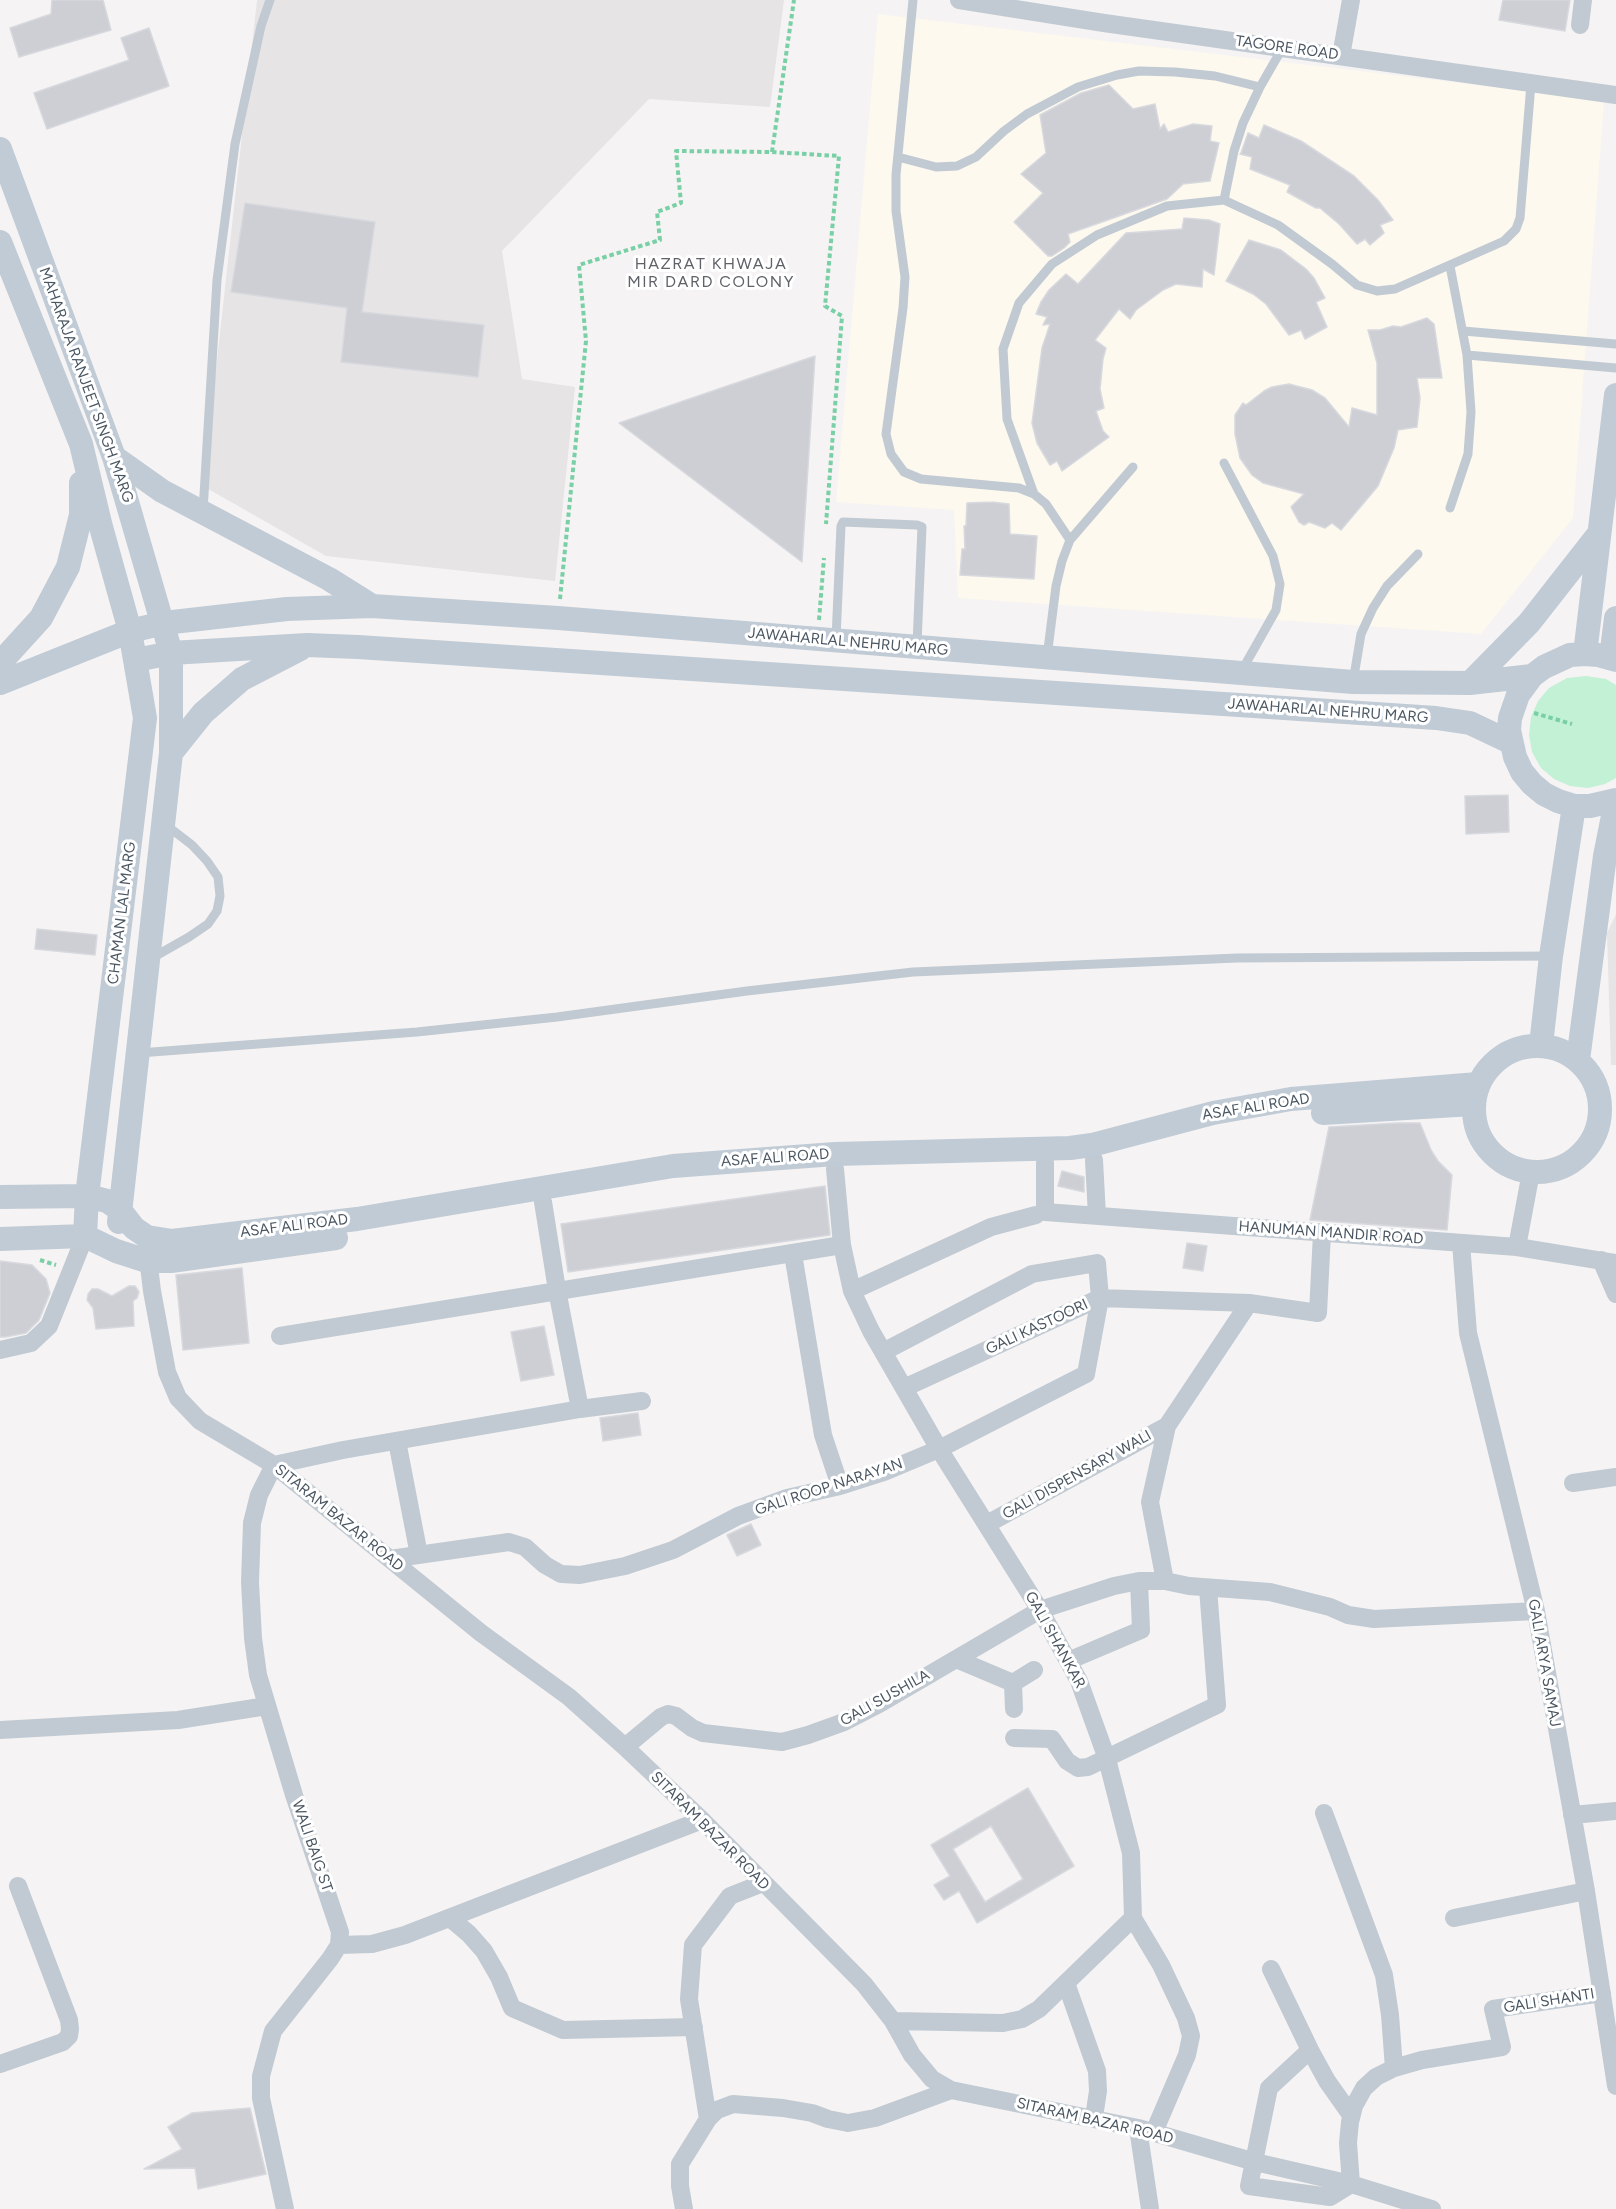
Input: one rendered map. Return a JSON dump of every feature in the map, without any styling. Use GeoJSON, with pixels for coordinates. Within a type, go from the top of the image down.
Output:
{"type":"FeatureCollection","features":[{"type":"Feature","properties":{"kind":"main road","name":"MAHARAJA RANJEET SINGH MARG"},"geometry":{"type":"LineString","coordinates":[[0,149],[114,458],[164,623]]}},
{"type":"Feature","properties":{"kind":"main road","name":"MAHARAJA RANJEET SINGH MARG"},"geometry":{"type":"LineString","coordinates":[[0,242],[81,444],[130,631]]}},
{"type":"Feature","properties":{"kind":"main road"},"geometry":{"type":"LineString","coordinates":[[1585,654],[1616,395]]}},
{"type":"Feature","properties":{"kind":"main road"},"geometry":{"type":"LineString","coordinates":[[0,663],[41,618],[68,567],[81,515],[81,444]]}},
{"type":"Feature","properties":{"kind":"main road"},"geometry":{"type":"LineString","coordinates":[[114,458],[162,491],[329,579],[372,606]]}},
{"type":"Feature","properties":{"kind":"main road"},"geometry":{"type":"LineString","coordinates":[[1470,683],[1529,622],[1599,534]]}},
{"type":"Feature","properties":{"kind":"main road","name":"JAWAHARLAL NEHRU MARG"},"geometry":{"type":"LineString","coordinates":[[0,683],[130,631],[164,623],[287,609],[372,606],[558,618],[1353,682],[1470,683],[1532,676]]}},
{"type":"Feature","properties":{"kind":"main road"},"geometry":{"type":"LineString","coordinates":[[1578,1060],[1605,856],[1616,800],[1590,806],[1574,806],[1551,798],[1532,784],[1522,772],[1510,742],[1510,718],[1513,706],[1524,685],[1532,676],[1556,660],[1585,654],[1614,659],[1616,618]]}},
{"type":"Feature","properties":{"kind":"main road"},"geometry":{"type":"LineString","coordinates":[[164,623],[171,652],[171,753]]}},
{"type":"Feature","properties":{"kind":"main road","name":"CHAMAN LAL MARG"},"geometry":{"type":"LineString","coordinates":[[87,1196],[145,718],[130,631]]}},
{"type":"Feature","properties":{"kind":"main road"},"geometry":{"type":"LineString","coordinates":[[171,753],[203,713],[242,679],[307,645]]}},
{"type":"Feature","properties":{"kind":"main road","name":"JAWAHARLAL NEHRU MARG"},"geometry":{"type":"LineString","coordinates":[[136,660],[171,652],[307,645],[357,646],[1436,718],[1470,723],[1510,742]]}},
{"type":"Feature","properties":{"kind":"main road","name":"CHAMAN LAL MARG"},"geometry":{"type":"LineString","coordinates":[[120,1210],[171,753]]}},
{"type":"Feature","properties":{"kind":"main road"},"geometry":{"type":"LineString","coordinates":[[1541,1045],[1551,956],[1574,806]]}},
{"type":"Feature","properties":{"kind":"main road"},"geometry":{"type":"LineString","coordinates":[[1541,1045],[1559,1049],[1578,1060],[1587,1069],[1608,1103],[1600,1120],[1605,1139],[1568,1165],[1550,1172],[1531,1172],[1512,1167],[1495,1157],[1482,1142],[1475,1123],[1475,1094],[1488,1068],[1503,1055],[1522,1047],[1541,1045]]}},
{"type":"Feature","properties":{"kind":"main road","name":"ASAF ALI ROAD"},"geometry":{"type":"LineString","coordinates":[[0,1239],[85,1236],[116,1251],[147,1261],[171,1261],[359,1234],[675,1181],[835,1169],[1071,1163],[1094,1160],[1216,1128],[1292,1115],[1475,1094]]}},
{"type":"Feature","properties":{"kind":"main road","name":"ASAF ALI ROAD"},"geometry":{"type":"LineString","coordinates":[[147,1237],[172,1241],[357,1219],[673,1166],[834,1154],[1070,1148],[1092,1145],[1213,1113],[1291,1099],[1475,1094]]}},
{"type":"Feature","properties":{"kind":"main road"},"geometry":{"type":"LineString","coordinates":[[85,1236],[87,1196]]}},
{"type":"Feature","properties":{"kind":"main road"},"geometry":{"type":"LineString","coordinates":[[0,1197],[87,1196],[107,1202],[120,1210],[134,1228],[147,1237]]}},
{"type":"Feature","properties":{"kind":"main road"},"geometry":{"type":"LineString","coordinates":[[116,1251],[120,1210]]}},
{"type":"Feature","properties":{"kind":"street","name":"TAGORE ROAD"},"geometry":{"type":"LineString","coordinates":[[959,0],[1104,23],[1616,95]]}},
{"type":"Feature","properties":{"kind":"street"},"geometry":{"type":"LineString","coordinates":[[1341,56],[1351,0]]}},
{"type":"Feature","properties":{"kind":"street"},"geometry":{"type":"LineString","coordinates":[[1580,25],[1583,0]]}},
{"type":"Feature","properties":{"kind":"street"},"geometry":{"type":"LineString","coordinates":[[1094,1160],[1097,1216]]}},
{"type":"Feature","properties":{"kind":"street"},"geometry":{"type":"LineString","coordinates":[[1040,1214],[1045,1163]]}},
{"type":"Feature","properties":{"kind":"street","name":"GALI SHANKAR"},"geometry":{"type":"LineString","coordinates":[[835,1169],[842,1245],[852,1291],[883,1352],[939,1449],[1041,1610],[1079,1681],[1107,1760],[1131,1853],[1133,1918]]}},
{"type":"Feature","properties":{"kind":"street"},"geometry":{"type":"LineString","coordinates":[[1517,1247],[1531,1172]]}},
{"type":"Feature","properties":{"kind":"street"},"geometry":{"type":"LineString","coordinates":[[543,1202],[580,1409]]}},
{"type":"Feature","properties":{"kind":"street","name":"HANUMAN MANDIR ROAD"},"geometry":{"type":"LineString","coordinates":[[852,1291],[990,1227],[1040,1214],[1097,1216],[1517,1247],[1608,1261]]}},
{"type":"Feature","properties":{"kind":"street","name":"GALI KASTOORI"},"geometry":{"type":"LineString","coordinates":[[904,1388],[1100,1298],[1249,1303],[1318,1313],[1322,1233]]}},
{"type":"Feature","properties":{"kind":"street"},"geometry":{"type":"LineString","coordinates":[[0,1350],[31,1343],[49,1326],[85,1236]]}},
{"type":"Feature","properties":{"kind":"street","name":"SITARAM BAZAR ROAD"},"geometry":{"type":"LineString","coordinates":[[147,1237],[147,1261],[167,1372],[178,1398],[200,1421],[274,1465],[481,1634],[569,1697],[702,1820],[864,1984],[893,2021],[912,2055],[932,2079],[951,2090],[1094,2117],[1255,2162],[1351,2184],[1432,2209]]}},
{"type":"Feature","properties":{"kind":"street","name":"GALI ARYA SAMAJ"},"geometry":{"type":"LineString","coordinates":[[1461,1243],[1468,1333],[1536,1611],[1602,1993],[1613,2042],[1616,2086]]}},
{"type":"Feature","properties":{"kind":"street"},"geometry":{"type":"LineString","coordinates":[[280,1336],[842,1245]]}},
{"type":"Feature","properties":{"kind":"street"},"geometry":{"type":"LineString","coordinates":[[793,1254],[824,1435],[840,1486]]}},
{"type":"Feature","properties":{"kind":"street"},"geometry":{"type":"LineString","coordinates":[[1608,1261],[1616,1294]]}},
{"type":"Feature","properties":{"kind":"street"},"geometry":{"type":"LineString","coordinates":[[883,1352],[1032,1274],[1097,1263],[1100,1298]]}},
{"type":"Feature","properties":{"kind":"street","name":"GALI ROOP NARAYAN"},"geometry":{"type":"LineString","coordinates":[[390,1559],[509,1542],[525,1547],[545,1566],[561,1574],[580,1575],[625,1566],[673,1550],[738,1516],[787,1498],[840,1486],[884,1472],[939,1449],[1086,1374],[1100,1298]]}},
{"type":"Feature","properties":{"kind":"street"},"geometry":{"type":"LineString","coordinates":[[1165,1581],[1150,1502],[1167,1426],[1249,1303]]}},
{"type":"Feature","properties":{"kind":"street"},"geometry":{"type":"LineString","coordinates":[[274,1465],[580,1409],[642,1401]]}},
{"type":"Feature","properties":{"kind":"street","name":"GALI DISPENSARY WALI"},"geometry":{"type":"LineString","coordinates":[[987,1524],[1167,1426]]}},
{"type":"Feature","properties":{"kind":"street"},"geometry":{"type":"LineString","coordinates":[[397,1441],[419,1555]]}},
{"type":"Feature","properties":{"kind":"street","name":"WALI BAIG ST"},"geometry":{"type":"LineString","coordinates":[[274,1465],[259,1495],[252,1523],[250,1582],[253,1638],[258,1675],[294,1795],[336,1918],[340,1932],[339,1945]]}},
{"type":"Feature","properties":{"kind":"street"},"geometry":{"type":"LineString","coordinates":[[1573,1483],[1616,1477]]}},
{"type":"Feature","properties":{"kind":"street"},"geometry":{"type":"LineString","coordinates":[[1068,1661],[1141,1630],[1139,1581]]}},
{"type":"Feature","properties":{"kind":"street","name":"GALI SUSHILA"},"geometry":{"type":"LineString","coordinates":[[624,1747],[661,1717],[668,1714],[676,1716],[703,1733],[782,1742],[844,1722],[1041,1610],[1114,1586],[1139,1581],[1165,1581],[1208,1588],[1270,1592],[1330,1607],[1348,1615],[1374,1619],[1536,1611]]}},
{"type":"Feature","properties":{"kind":"street"},"geometry":{"type":"LineString","coordinates":[[1014,1738],[1052,1739],[1067,1761],[1078,1768],[1088,1767],[1107,1760],[1217,1705],[1208,1588]]}},
{"type":"Feature","properties":{"kind":"street"},"geometry":{"type":"LineString","coordinates":[[956,1659],[1013,1683]]}},
{"type":"Feature","properties":{"kind":"street"},"geometry":{"type":"LineString","coordinates":[[1013,1683],[1034,1670]]}},
{"type":"Feature","properties":{"kind":"street"},"geometry":{"type":"LineString","coordinates":[[1013,1683],[1014,1709]]}},
{"type":"Feature","properties":{"kind":"street"},"geometry":{"type":"LineString","coordinates":[[0,1730],[178,1720],[267,1706]]}},
{"type":"Feature","properties":{"kind":"street"},"geometry":{"type":"LineString","coordinates":[[1572,1815],[1616,1811]]}},
{"type":"Feature","properties":{"kind":"street"},"geometry":{"type":"LineString","coordinates":[[1324,1813],[1384,1975],[1394,2068]]}},
{"type":"Feature","properties":{"kind":"street"},"geometry":{"type":"LineString","coordinates":[[285,2209],[261,2097],[261,2076],[273,2031],[339,1945],[372,1944],[405,1935],[702,1820]]}},
{"type":"Feature","properties":{"kind":"street"},"geometry":{"type":"LineString","coordinates":[[708,2119],[689,1999],[693,1945],[730,1896],[763,1883]]}},
{"type":"Feature","properties":{"kind":"street"},"geometry":{"type":"LineString","coordinates":[[0,2064],[63,2042],[69,2036],[70,2029],[69,2020],[18,1886]]}},
{"type":"Feature","properties":{"kind":"street"},"geometry":{"type":"LineString","coordinates":[[1455,1918],[1586,1891]]}},
{"type":"Feature","properties":{"kind":"street"},"geometry":{"type":"LineString","coordinates":[[450,1918],[484,1951],[500,1977],[512,2008],[563,2030],[694,2028]]}},
{"type":"Feature","properties":{"kind":"street"},"geometry":{"type":"LineString","coordinates":[[893,2021],[1003,2023],[1022,2019],[1039,2009],[1133,1918],[1161,1965],[1186,2018],[1191,2036],[1187,2055],[1146,2130],[1150,2209]]}},
{"type":"Feature","properties":{"kind":"street"},"geometry":{"type":"LineString","coordinates":[[1271,1969],[1310,2050],[1327,2081],[1351,2115]]}},
{"type":"Feature","properties":{"kind":"street"},"geometry":{"type":"LineString","coordinates":[[1066,1983],[1097,2071],[1098,2091],[1094,2117]]}},
{"type":"Feature","properties":{"kind":"street","name":"GALI SHANTI"},"geometry":{"type":"LineString","coordinates":[[1351,2184],[1348,2143],[1351,2115],[1364,2088],[1376,2077],[1394,2068],[1422,2060],[1502,2047],[1493,2009],[1602,1993]]}},
{"type":"Feature","properties":{"kind":"street"},"geometry":{"type":"LineString","coordinates":[[1255,2162],[1269,2088],[1310,2050]]}},
{"type":"Feature","properties":{"kind":"street"},"geometry":{"type":"LineString","coordinates":[[684,2209],[680,2164],[708,2119],[717,2110],[733,2104],[793,2109],[848,2123],[875,2118],[951,2090]]}},
{"type":"Feature","properties":{"kind":"lane"},"geometry":{"type":"LineString","coordinates":[[202,512],[217,280],[235,144],[261,26],[270,0]]}},
{"type":"Feature","properties":{"kind":"lane"},"geometry":{"type":"LineString","coordinates":[[913,0],[898,157],[896,211],[905,277],[886,434],[891,454],[904,472],[921,479],[1019,488],[1034,494],[1046,504],[1070,540]]}},
{"type":"Feature","properties":{"kind":"lane"},"geometry":{"type":"LineString","coordinates":[[1224,200],[1234,151],[1244,123],[1260,87],[1283,47]]}},
{"type":"Feature","properties":{"kind":"lane"},"geometry":{"type":"LineString","coordinates":[[898,157],[936,167],[957,166],[976,157],[1004,131],[1027,114],[1078,87],[1117,75],[1139,71],[1175,72],[1215,76],[1260,87]]}},
{"type":"Feature","properties":{"kind":"lane"},"geometry":{"type":"LineString","coordinates":[[1034,494],[1007,419],[1003,349],[1019,303],[1052,264],[1097,235],[1167,206],[1224,200],[1278,225],[1357,285],[1377,291],[1395,289],[1504,241],[1516,229],[1520,218],[1531,84]]}},
{"type":"Feature","properties":{"kind":"lane"},"geometry":{"type":"LineString","coordinates":[[1449,508],[1468,454],[1471,412],[1467,355],[1450,266]]}},
{"type":"Feature","properties":{"kind":"lane"},"geometry":{"type":"LineString","coordinates":[[1463,331],[1616,344]]}},
{"type":"Feature","properties":{"kind":"lane"},"geometry":{"type":"LineString","coordinates":[[1467,355],[1616,368]]}},
{"type":"Feature","properties":{"kind":"lane"},"geometry":{"type":"LineString","coordinates":[[1224,463],[1272,556],[1280,584],[1276,610],[1241,673]]}},
{"type":"Feature","properties":{"kind":"lane"},"geometry":{"type":"LineString","coordinates":[[1047,657],[1056,586],[1070,540],[1133,467]]}},
{"type":"Feature","properties":{"kind":"lane"},"geometry":{"type":"LineString","coordinates":[[827,640],[843,522],[917,525],[921,527],[917,647]]}},
{"type":"Feature","properties":{"kind":"lane"},"geometry":{"type":"LineString","coordinates":[[1353,682],[1361,634],[1373,608],[1387,586],[1418,554]]}},
{"type":"Feature","properties":{"kind":"lane"},"geometry":{"type":"LineString","coordinates":[[149,960],[189,938],[208,924],[217,911],[220,896],[218,877],[207,861],[192,845],[164,823]]}},
{"type":"Feature","properties":{"kind":"lane"},"geometry":{"type":"LineString","coordinates":[[139,1053],[417,1032],[557,1017],[747,991],[913,972],[1237,958],[1551,956]]}},
{"type":"Feature","properties":{"kind":"path"},"geometry":{"type":"LineString","coordinates":[[772,152],[794,0]]}},
{"type":"Feature","properties":{"kind":"path"},"geometry":{"type":"LineString","coordinates":[[558,618],[586,341],[579,265],[660,240],[657,212],[681,203],[676,151],[772,152],[839,156],[825,306],[842,316],[826,535]]}},
{"type":"Feature","properties":{"kind":"path"},"geometry":{"type":"LineString","coordinates":[[825,547],[827,640]]}},
{"type":"Feature","properties":{"kind":"path"},"geometry":{"type":"LineString","coordinates":[[1528,718],[1531,709],[1572,724]]}},
{"type":"Feature","properties":{"kind":"shaded area"},"geometry":{"type":"Polygon","coordinates":[[[257,0],[784,0],[770,107],[649,99],[502,251],[522,379],[575,387],[555,581],[326,556],[203,486],[257,0]]]}},
{"type":"Feature","properties":{"kind":"shaded area"},"geometry":{"type":"Polygon","coordinates":[[[878,14],[1604,100],[1573,518],[1481,634],[958,598],[954,510],[836,502],[878,14]]]}},
{"type":"Feature","properties":{"kind":"shaded area"},"geometry":{"type":"Polygon","coordinates":[[[1616,914],[1616,1065],[1611,1065],[1607,933],[1616,914]]]}},
{"type":"Feature","properties":{"kind":"green space"},"geometry":{"type":"Polygon","coordinates":[[[1586,676],[1606,679],[1616,685],[1616,778],[1605,784],[1588,788],[1570,786],[1554,779],[1541,768],[1532,752],[1529,735],[1531,717],[1538,701],[1549,688],[1567,678],[1586,676]]]}},
{"type":"Feature","properties":{"kind":"building"},"geometry":{"type":"Polygon","coordinates":[[[52,0],[103,0],[111,30],[19,57],[10,28],[51,14],[52,0]]]}},
{"type":"Feature","properties":{"kind":"building"},"geometry":{"type":"Polygon","coordinates":[[[1503,0],[1570,0],[1565,31],[1499,20],[1503,0]]]}},
{"type":"Feature","properties":{"kind":"building"},"geometry":{"type":"Polygon","coordinates":[[[149,28],[169,86],[47,129],[34,93],[129,60],[121,38],[149,28]]]}},
{"type":"Feature","properties":{"kind":"building"},"geometry":{"type":"Polygon","coordinates":[[[1109,85],[1133,109],[1155,104],[1160,129],[1164,124],[1168,132],[1193,124],[1212,126],[1210,141],[1219,143],[1210,181],[1183,184],[1167,199],[1068,234],[1070,242],[1052,256],[1048,256],[1014,222],[1043,193],[1021,174],[1046,153],[1040,115],[1081,93],[1109,85]]]}},
{"type":"Feature","properties":{"kind":"building"},"geometry":{"type":"Polygon","coordinates":[[[1264,125],[1301,141],[1354,176],[1378,200],[1393,220],[1380,225],[1384,233],[1370,245],[1365,239],[1357,244],[1320,208],[1287,192],[1290,185],[1250,169],[1252,157],[1240,154],[1248,133],[1259,138],[1264,125]]]}},
{"type":"Feature","properties":{"kind":"building"},"geometry":{"type":"Polygon","coordinates":[[[245,203],[375,222],[362,312],[484,325],[478,377],[341,362],[347,308],[231,292],[245,203]]]}},
{"type":"Feature","properties":{"kind":"building"},"geometry":{"type":"Polygon","coordinates":[[[1184,218],[1209,220],[1220,224],[1214,275],[1203,269],[1202,287],[1176,284],[1163,290],[1136,310],[1130,319],[1119,309],[1095,340],[1106,348],[1100,389],[1104,408],[1096,411],[1103,431],[1109,437],[1062,471],[1057,461],[1050,465],[1037,443],[1032,423],[1042,348],[1050,324],[1043,325],[1047,317],[1036,314],[1041,302],[1049,290],[1066,274],[1078,284],[1126,233],[1182,229],[1184,218]]]}},
{"type":"Feature","properties":{"kind":"building"},"geometry":{"type":"Polygon","coordinates":[[[1249,240],[1281,250],[1306,269],[1325,298],[1316,302],[1327,327],[1305,339],[1301,330],[1289,335],[1266,304],[1253,294],[1226,281],[1249,240]]]}},
{"type":"Feature","properties":{"kind":"building"},"geometry":{"type":"Polygon","coordinates":[[[1427,318],[1434,324],[1442,378],[1417,378],[1420,398],[1417,427],[1398,430],[1394,448],[1378,486],[1341,530],[1332,523],[1325,528],[1309,522],[1304,525],[1299,522],[1291,507],[1304,494],[1263,483],[1252,475],[1240,458],[1235,434],[1235,415],[1243,403],[1246,405],[1272,387],[1289,384],[1312,390],[1325,398],[1349,427],[1352,408],[1377,415],[1377,363],[1368,330],[1401,327],[1427,318]]]}},
{"type":"Feature","properties":{"kind":"building"},"geometry":{"type":"Polygon","coordinates":[[[815,356],[802,562],[619,423],[815,356]]]}},
{"type":"Feature","properties":{"kind":"building"},"geometry":{"type":"Polygon","coordinates":[[[967,503],[1009,504],[1010,534],[1037,536],[1034,579],[960,575],[962,549],[965,549],[964,526],[966,526],[967,503]]]}},
{"type":"Feature","properties":{"kind":"building"},"geometry":{"type":"Polygon","coordinates":[[[1508,795],[1509,832],[1466,834],[1465,796],[1508,795]]]}},
{"type":"Feature","properties":{"kind":"building"},"geometry":{"type":"Polygon","coordinates":[[[37,929],[97,935],[95,955],[35,949],[37,929]]]}},
{"type":"Feature","properties":{"kind":"building"},"geometry":{"type":"Polygon","coordinates":[[[1420,1123],[1431,1150],[1452,1175],[1447,1230],[1310,1220],[1329,1127],[1420,1123]]]}},
{"type":"Feature","properties":{"kind":"building"},"geometry":{"type":"Polygon","coordinates":[[[1062,1171],[1084,1177],[1084,1192],[1058,1186],[1062,1171]]]}},
{"type":"Feature","properties":{"kind":"building"},"geometry":{"type":"Polygon","coordinates":[[[825,1186],[830,1235],[568,1272],[561,1224],[825,1186]]]}},
{"type":"Feature","properties":{"kind":"building"},"geometry":{"type":"Polygon","coordinates":[[[1187,1243],[1207,1246],[1203,1271],[1183,1268],[1187,1243]]]}},
{"type":"Feature","properties":{"kind":"building"},"geometry":{"type":"Polygon","coordinates":[[[0,1261],[32,1265],[46,1279],[50,1293],[39,1320],[26,1333],[0,1337],[0,1261]]]}},
{"type":"Feature","properties":{"kind":"building"},"geometry":{"type":"Polygon","coordinates":[[[242,1268],[249,1343],[183,1350],[176,1275],[242,1268]]]}},
{"type":"Feature","properties":{"kind":"building"},"geometry":{"type":"Polygon","coordinates":[[[129,1286],[135,1286],[139,1292],[133,1301],[134,1326],[96,1329],[93,1308],[87,1300],[88,1294],[92,1289],[98,1289],[112,1296],[129,1286]]]}},
{"type":"Feature","properties":{"kind":"building"},"geometry":{"type":"Polygon","coordinates":[[[544,1326],[554,1375],[521,1381],[511,1332],[544,1326]]]}},
{"type":"Feature","properties":{"kind":"building"},"geometry":{"type":"Polygon","coordinates":[[[638,1413],[641,1435],[603,1441],[600,1418],[638,1413]]]}},
{"type":"Feature","properties":{"kind":"building"},"geometry":{"type":"Polygon","coordinates":[[[751,1524],[761,1545],[737,1556],[727,1535],[751,1524]]]}},
{"type":"Feature","properties":{"kind":"building"},"geometry":{"type":"Polygon","coordinates":[[[1028,1788],[1074,1866],[977,1923],[959,1891],[944,1900],[934,1885],[950,1876],[931,1845],[1028,1788]],[[991,1826],[953,1849],[985,1902],[1023,1879],[991,1826]]]}},
{"type":"Feature","properties":{"kind":"building"},"geometry":{"type":"Polygon","coordinates":[[[250,2108],[266,2174],[198,2189],[195,2168],[144,2169],[182,2149],[168,2127],[192,2113],[250,2108]]]}},
{"type":"Feature","properties":{"kind":"district","name":"HAZRAT KHWAJA MIR DARD COLONY"},"geometry":{"type":"Point","coordinates":[711,273]}}]}
